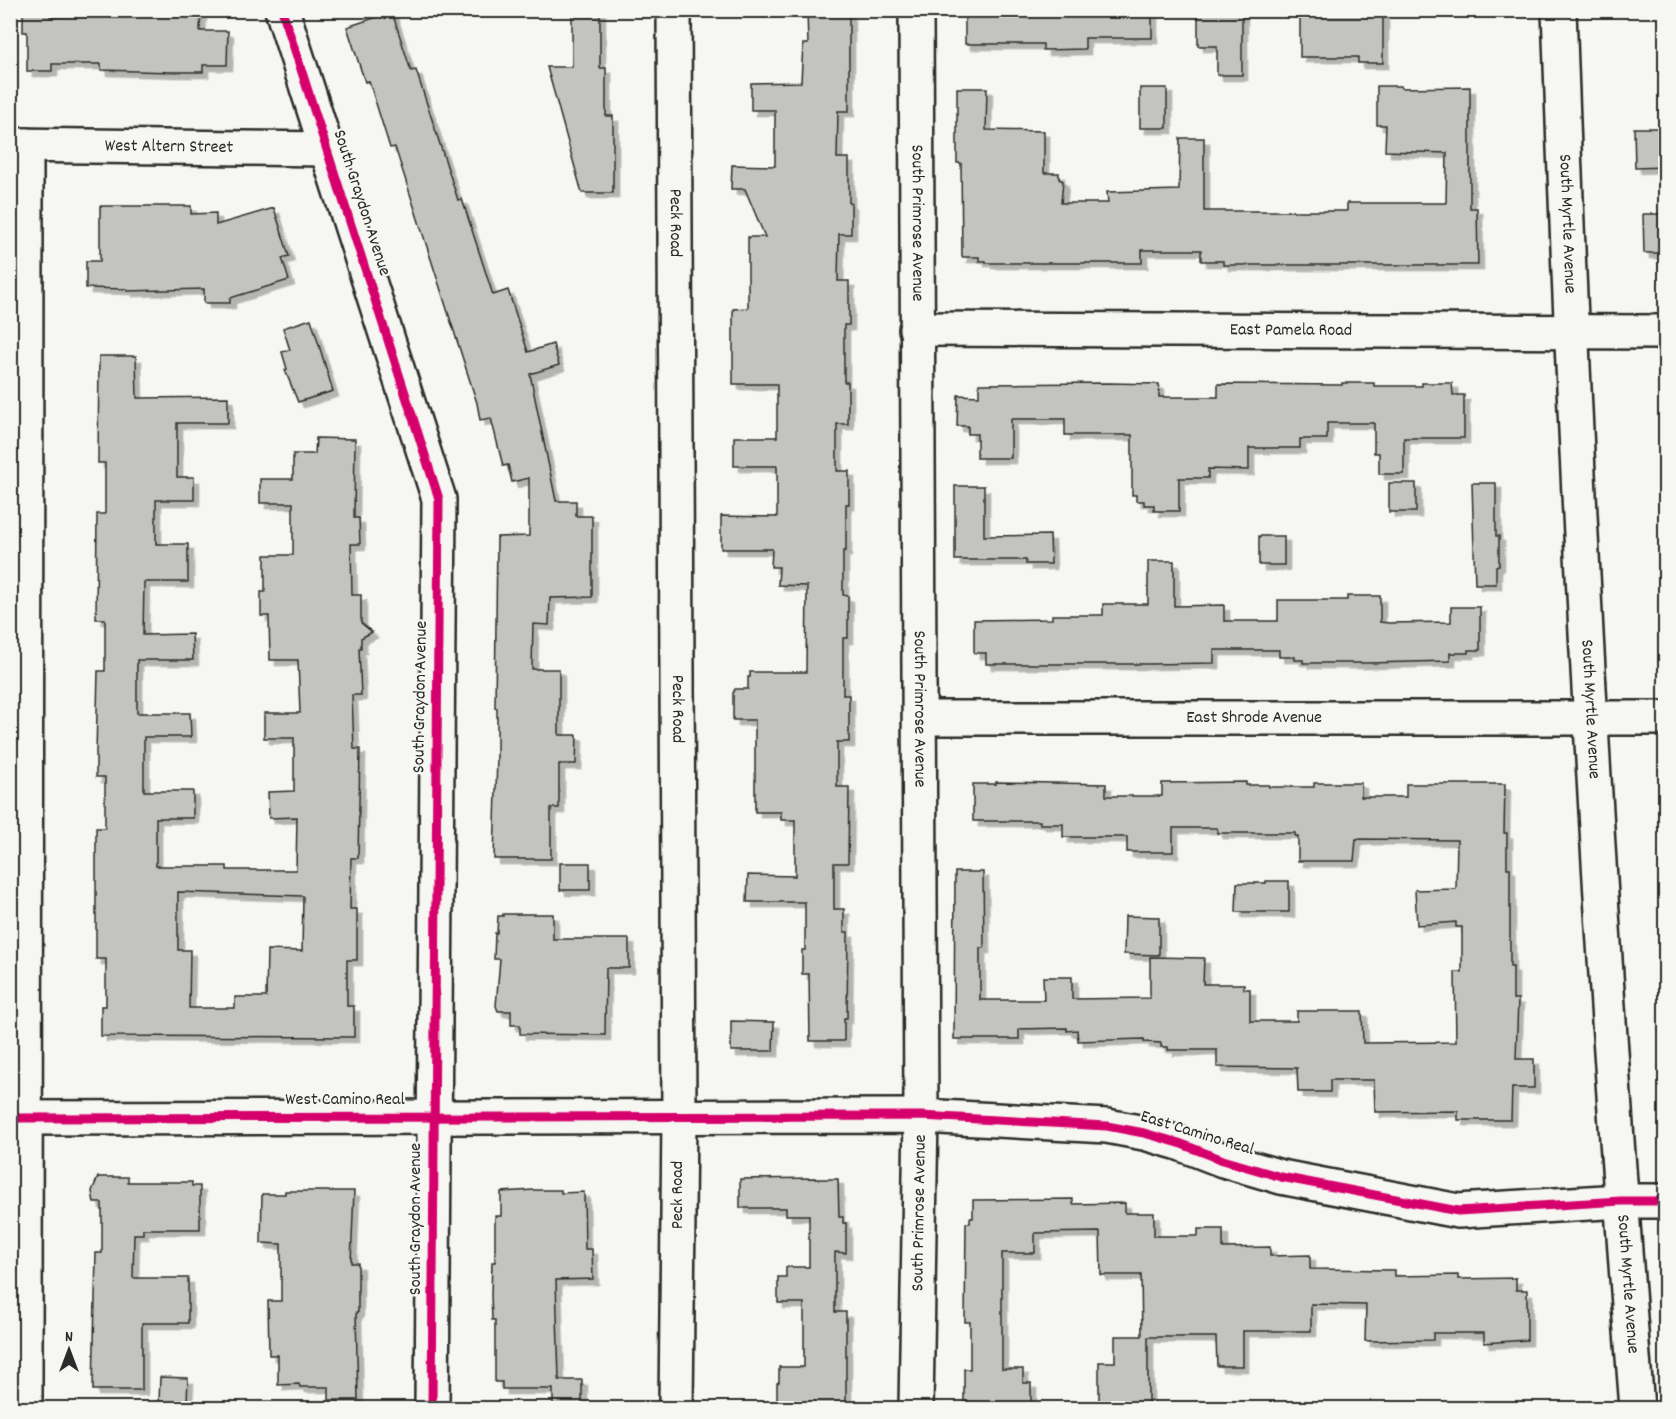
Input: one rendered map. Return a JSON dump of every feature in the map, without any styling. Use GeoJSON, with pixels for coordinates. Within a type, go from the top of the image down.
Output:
{"type":"FeatureCollection","features":[{"type":"Feature","properties":{"kind":"street","name":"South Graydon Avenue"},"geometry":{"type":"LineString","coordinates":[[282,10],[439,499],[432,1408]]}},
{"type":"Feature","properties":{"kind":"street","name":"Peck Road"},"geometry":{"type":"LineString","coordinates":[[675,10],[679,1116],[676,1408]]}},
{"type":"Feature","properties":{"kind":"street","name":"South Primrose Avenue"},"geometry":{"type":"LineString","coordinates":[[916,10],[921,1116],[916,1408]]}},
{"type":"Feature","properties":{"kind":"street","name":"South Myrtle Avenue"},"geometry":{"type":"LineString","coordinates":[[1559,10],[1570,332],[1590,717],[1620,1200],[1637,1408]]}},
{"type":"Feature","properties":{"kind":"street","name":"West Altern Street"},"geometry":{"type":"LineString","coordinates":[[18,145],[326,149]]}},
{"type":"Feature","properties":{"kind":"street"},"geometry":{"type":"LineString","coordinates":[[18,145],[18,1118],[25,1408]]}},
{"type":"Feature","properties":{"kind":"street","name":"East Pamela Road"},"geometry":{"type":"LineString","coordinates":[[916,329],[1665,332]]}},
{"type":"Feature","properties":{"kind":"street","name":"East Shrode Avenue"},"geometry":{"type":"LineString","coordinates":[[920,718],[1665,718]]}},
{"type":"Feature","properties":{"kind":"street","name":"East Camino Real"},"geometry":{"type":"LineString","coordinates":[[679,1116],[921,1116],[1116,1128],[1179,1143],[1223,1160],[1281,1177],[1458,1211],[1620,1200],[1665,1201]]}},
{"type":"Feature","properties":{"kind":"street","name":"West Camino Real"},"geometry":{"type":"LineString","coordinates":[[18,1118],[679,1116]]}},
{"type":"Feature","properties":{"kind":"building"},"geometry":{"type":"Polygon","coordinates":[[[23,10],[50,10],[50,17],[101,15],[101,10],[201,10],[200,31],[228,31],[227,65],[203,65],[203,72],[101,70],[101,64],[52,64],[52,71],[27,71],[27,32],[23,32],[23,10]]]}},
{"type":"Feature","properties":{"kind":"building"},"geometry":{"type":"Polygon","coordinates":[[[572,10],[600,10],[600,68],[606,68],[606,116],[613,116],[613,193],[582,193],[547,67],[572,67],[572,10]]]}},
{"type":"Feature","properties":{"kind":"building"},"geometry":{"type":"Polygon","coordinates":[[[807,10],[849,10],[849,111],[838,111],[837,158],[849,158],[849,203],[851,203],[851,234],[839,234],[838,281],[849,281],[849,325],[844,325],[844,382],[848,382],[848,424],[837,424],[837,471],[849,471],[846,551],[843,551],[843,595],[848,596],[848,638],[843,638],[843,695],[849,695],[849,742],[837,742],[837,787],[849,787],[848,863],[834,863],[834,909],[844,909],[844,932],[848,932],[847,1018],[844,1018],[844,1041],[810,1041],[809,974],[802,974],[802,950],[805,950],[805,902],[747,902],[748,875],[795,876],[795,820],[781,820],[781,812],[755,812],[755,720],[733,720],[733,693],[735,689],[748,689],[750,672],[806,672],[807,586],[778,585],[779,567],[771,567],[772,549],[721,549],[721,516],[777,517],[777,466],[734,466],[734,437],[777,437],[777,384],[733,384],[733,309],[748,308],[748,237],[765,237],[745,189],[731,189],[732,165],[775,166],[775,110],[751,110],[751,83],[801,82],[803,44],[808,44],[807,10]]]}},
{"type":"Feature","properties":{"kind":"building"},"geometry":{"type":"Polygon","coordinates":[[[965,10],[1152,10],[1152,38],[1085,38],[1085,49],[1043,50],[1043,44],[965,44],[965,10]]]}},
{"type":"Feature","properties":{"kind":"building"},"geometry":{"type":"Polygon","coordinates":[[[1198,10],[1242,10],[1242,75],[1217,75],[1217,46],[1198,46],[1198,10]]]}},
{"type":"Feature","properties":{"kind":"building"},"geometry":{"type":"Polygon","coordinates":[[[1300,10],[1383,10],[1383,63],[1358,63],[1358,57],[1300,57],[1300,10]]]}},
{"type":"Feature","properties":{"kind":"building"},"geometry":{"type":"Polygon","coordinates":[[[392,12],[411,71],[416,70],[458,200],[462,199],[493,295],[508,290],[528,352],[553,344],[559,365],[530,374],[556,501],[576,501],[576,516],[592,516],[592,597],[550,598],[549,625],[533,624],[532,669],[559,669],[559,735],[577,735],[576,764],[559,764],[559,808],[551,808],[551,859],[494,859],[497,756],[497,708],[495,708],[497,537],[529,536],[529,478],[512,482],[508,465],[503,466],[491,418],[480,420],[477,403],[395,147],[390,148],[369,81],[365,82],[347,27],[392,12]]]}},
{"type":"Feature","properties":{"kind":"building"},"geometry":{"type":"Polygon","coordinates":[[[1377,86],[1470,87],[1470,208],[1477,208],[1478,265],[1223,265],[1223,261],[1201,261],[1201,250],[1142,250],[1142,263],[986,263],[986,261],[979,261],[979,257],[962,257],[961,163],[957,163],[957,88],[987,88],[986,130],[1044,131],[1044,173],[1059,173],[1059,179],[1063,181],[1061,203],[1108,203],[1107,192],[1179,190],[1180,138],[1204,138],[1204,211],[1347,211],[1347,203],[1446,203],[1447,153],[1385,151],[1386,125],[1377,125],[1377,86]]]}},
{"type":"Feature","properties":{"kind":"building"},"geometry":{"type":"Polygon","coordinates":[[[1140,88],[1167,88],[1167,128],[1140,128],[1140,88]]]}},
{"type":"Feature","properties":{"kind":"building"},"geometry":{"type":"Polygon","coordinates":[[[1634,128],[1665,128],[1665,167],[1635,168],[1634,128]]]}},
{"type":"Feature","properties":{"kind":"building"},"geometry":{"type":"Polygon","coordinates":[[[100,206],[191,206],[191,214],[216,213],[216,225],[274,208],[289,256],[282,258],[289,280],[230,298],[230,303],[204,303],[204,289],[127,291],[127,289],[86,288],[86,261],[100,261],[100,206]]]}},
{"type":"Feature","properties":{"kind":"building"},"geometry":{"type":"Polygon","coordinates":[[[1643,214],[1665,214],[1665,253],[1644,253],[1643,214]]]}},
{"type":"Feature","properties":{"kind":"building"},"geometry":{"type":"Polygon","coordinates":[[[311,319],[333,391],[298,402],[285,370],[287,369],[282,352],[290,350],[283,328],[311,319]]]}},
{"type":"Feature","properties":{"kind":"building"},"geometry":{"type":"Polygon","coordinates":[[[99,356],[136,356],[137,398],[228,397],[228,423],[177,423],[177,477],[194,477],[194,500],[156,500],[156,544],[188,544],[188,582],[144,582],[143,635],[192,634],[193,660],[137,660],[137,713],[190,713],[191,737],[144,737],[144,791],[193,791],[193,818],[156,818],[156,866],[227,866],[227,870],[296,870],[297,817],[269,818],[268,792],[294,791],[294,738],[264,738],[264,713],[300,713],[298,660],[270,660],[269,616],[261,616],[261,592],[265,592],[265,555],[293,555],[293,503],[260,503],[260,479],[293,479],[293,454],[315,454],[316,438],[355,439],[354,518],[359,518],[360,544],[351,544],[352,595],[361,595],[361,623],[372,632],[361,638],[361,648],[359,648],[361,695],[352,695],[354,749],[360,749],[358,858],[351,858],[350,909],[357,909],[357,960],[347,960],[347,1006],[354,1006],[354,1037],[101,1036],[101,1006],[106,1006],[106,959],[96,959],[96,828],[105,828],[105,777],[96,777],[96,752],[98,671],[105,671],[105,619],[96,619],[97,514],[105,514],[105,463],[98,463],[99,356]],[[178,892],[178,950],[190,950],[189,1008],[235,1008],[235,997],[266,997],[267,950],[302,951],[303,896],[178,892]]]}},
{"type":"Feature","properties":{"kind":"building"},"geometry":{"type":"Polygon","coordinates":[[[1374,383],[1374,386],[1422,386],[1422,383],[1452,383],[1453,395],[1464,395],[1464,438],[1404,438],[1404,474],[1379,474],[1379,453],[1374,453],[1374,423],[1327,423],[1327,439],[1300,439],[1300,448],[1249,448],[1249,470],[1208,469],[1208,478],[1179,478],[1179,511],[1154,511],[1154,505],[1144,505],[1144,501],[1136,501],[1136,495],[1132,495],[1132,435],[1065,435],[1065,419],[1011,419],[1011,458],[977,458],[977,434],[968,434],[968,426],[957,426],[958,395],[979,396],[979,384],[1159,384],[1159,397],[1218,397],[1218,384],[1374,383]]]}},
{"type":"Feature","properties":{"kind":"building"},"geometry":{"type":"Polygon","coordinates":[[[1389,483],[1416,483],[1416,512],[1389,512],[1389,483]]]}},
{"type":"Feature","properties":{"kind":"building"},"geometry":{"type":"Polygon","coordinates":[[[1472,483],[1496,483],[1496,536],[1499,536],[1499,565],[1496,566],[1496,584],[1475,584],[1472,483]]]}},
{"type":"Feature","properties":{"kind":"building"},"geometry":{"type":"Polygon","coordinates":[[[955,486],[984,486],[984,536],[1050,535],[1051,564],[1026,564],[1026,560],[955,560],[955,486]]]}},
{"type":"Feature","properties":{"kind":"building"},"geometry":{"type":"Polygon","coordinates":[[[1259,536],[1284,536],[1284,565],[1259,565],[1259,536]]]}},
{"type":"Feature","properties":{"kind":"building"},"geometry":{"type":"Polygon","coordinates":[[[1148,561],[1174,561],[1174,606],[1224,605],[1224,621],[1278,621],[1278,600],[1347,600],[1347,596],[1380,596],[1380,622],[1389,623],[1451,622],[1451,607],[1480,607],[1480,650],[1450,653],[1450,661],[1369,663],[1303,663],[1303,660],[1295,660],[1295,657],[1279,657],[1279,650],[1214,650],[1214,663],[1150,664],[986,664],[986,653],[974,653],[974,620],[1052,619],[1052,615],[1103,615],[1103,604],[1148,604],[1148,561]]]}},
{"type":"Feature","properties":{"kind":"building"},"geometry":{"type":"Polygon","coordinates":[[[996,782],[1106,784],[1106,796],[1162,796],[1162,783],[1246,782],[1246,785],[1269,785],[1269,787],[1314,787],[1314,783],[1361,783],[1361,797],[1406,797],[1406,784],[1505,784],[1504,833],[1507,833],[1507,868],[1510,868],[1510,967],[1513,967],[1513,999],[1518,999],[1516,1059],[1534,1059],[1534,1088],[1512,1088],[1511,1120],[1458,1120],[1458,1111],[1375,1112],[1374,1080],[1330,1080],[1330,1092],[1298,1092],[1297,1068],[1217,1067],[1217,1050],[1168,1050],[1168,1047],[1161,1047],[1161,1043],[1144,1042],[1144,1039],[1078,1041],[1077,1030],[1067,1031],[1067,1028],[1019,1029],[1019,1039],[954,1039],[955,872],[983,872],[984,948],[980,948],[980,1000],[1044,1000],[1043,977],[1072,977],[1072,999],[1150,998],[1150,957],[1204,958],[1203,984],[1244,984],[1244,989],[1250,989],[1250,1021],[1297,1021],[1297,1011],[1362,1011],[1363,1043],[1456,1042],[1455,972],[1462,972],[1462,927],[1456,927],[1456,922],[1417,925],[1415,890],[1456,889],[1457,840],[1356,839],[1354,861],[1298,861],[1298,836],[1295,836],[1295,833],[1217,833],[1217,828],[1173,828],[1173,852],[1127,852],[1127,837],[1063,837],[1063,824],[1040,824],[1040,821],[973,821],[973,784],[996,784],[996,782]]]}},
{"type":"Feature","properties":{"kind":"building"},"geometry":{"type":"Polygon","coordinates":[[[560,863],[590,863],[590,890],[560,890],[560,863]]]}},
{"type":"Feature","properties":{"kind":"building"},"geometry":{"type":"Polygon","coordinates":[[[1266,881],[1289,881],[1289,912],[1236,912],[1237,883],[1266,883],[1266,881]]]}},
{"type":"Feature","properties":{"kind":"building"},"geometry":{"type":"Polygon","coordinates":[[[503,914],[553,914],[553,939],[629,939],[629,968],[606,968],[605,1035],[520,1034],[520,1025],[511,1025],[511,1011],[498,1011],[496,1006],[500,959],[494,959],[495,933],[497,933],[498,916],[503,916],[503,914]]]}},
{"type":"Feature","properties":{"kind":"building"},"geometry":{"type":"Polygon","coordinates":[[[1125,916],[1159,917],[1159,955],[1124,954],[1125,916]]]}},
{"type":"Feature","properties":{"kind":"building"},"geometry":{"type":"Polygon","coordinates":[[[731,1021],[774,1022],[773,1051],[731,1051],[731,1021]]]}},
{"type":"Feature","properties":{"kind":"building"},"geometry":{"type":"Polygon","coordinates":[[[98,1177],[128,1177],[128,1182],[192,1182],[192,1186],[200,1186],[200,1229],[143,1229],[143,1234],[134,1234],[133,1278],[188,1278],[188,1323],[142,1323],[142,1390],[93,1390],[96,1253],[102,1253],[102,1203],[94,1203],[92,1191],[98,1177]]]}},
{"type":"Feature","properties":{"kind":"building"},"geometry":{"type":"Polygon","coordinates":[[[740,1179],[838,1179],[839,1217],[843,1217],[843,1223],[846,1223],[846,1253],[835,1252],[835,1312],[846,1312],[846,1408],[777,1408],[779,1367],[804,1367],[804,1303],[778,1303],[778,1277],[786,1277],[786,1267],[809,1267],[809,1215],[786,1215],[786,1208],[740,1208],[740,1179]]]}},
{"type":"Feature","properties":{"kind":"building"},"geometry":{"type":"Polygon","coordinates":[[[561,1190],[561,1193],[584,1192],[585,1249],[592,1249],[593,1279],[556,1280],[559,1380],[582,1380],[582,1405],[553,1405],[553,1389],[502,1389],[502,1382],[495,1382],[495,1320],[492,1320],[491,1295],[492,1262],[495,1262],[495,1216],[501,1216],[501,1192],[561,1190]]]}},
{"type":"Feature","properties":{"kind":"building"},"geometry":{"type":"Polygon","coordinates":[[[285,1191],[354,1191],[351,1263],[358,1263],[358,1312],[356,1312],[358,1400],[329,1400],[329,1387],[300,1387],[299,1384],[278,1385],[278,1355],[269,1355],[268,1301],[281,1301],[281,1244],[261,1243],[262,1194],[285,1194],[285,1191]]]}},
{"type":"Feature","properties":{"kind":"building"},"geometry":{"type":"Polygon","coordinates":[[[1073,1199],[1073,1204],[1125,1203],[1125,1213],[1154,1213],[1154,1236],[1198,1236],[1198,1229],[1223,1229],[1223,1248],[1270,1247],[1270,1256],[1310,1255],[1310,1269],[1394,1270],[1394,1276],[1458,1275],[1458,1279],[1516,1278],[1516,1290],[1527,1290],[1527,1340],[1484,1343],[1484,1333],[1433,1333],[1433,1340],[1365,1341],[1366,1305],[1311,1304],[1311,1331],[1243,1331],[1243,1366],[1217,1366],[1216,1337],[1148,1337],[1148,1408],[1099,1408],[1099,1362],[1115,1362],[1115,1336],[1142,1336],[1141,1275],[1101,1275],[1100,1232],[1035,1233],[1035,1253],[1002,1253],[1002,1369],[1023,1369],[1023,1383],[1031,1383],[1031,1408],[977,1408],[977,1402],[964,1402],[964,1369],[970,1369],[970,1322],[965,1322],[966,1223],[970,1223],[970,1218],[973,1218],[973,1200],[1073,1199]]]}},
{"type":"Feature","properties":{"kind":"building"},"geometry":{"type":"Polygon","coordinates":[[[160,1377],[188,1378],[187,1402],[159,1402],[160,1377]]]}},
{"type":"Feature","properties":{"kind":"cycle path"},"geometry":{"type":"LineString","coordinates":[[282,10],[439,499],[432,1408]]}},
{"type":"Feature","properties":{"kind":"cycle path"},"geometry":{"type":"LineString","coordinates":[[10,1118],[921,1116],[1107,1126],[1179,1143],[1223,1160],[1281,1177],[1458,1211],[1621,1201],[1666,1201]]}}]}
